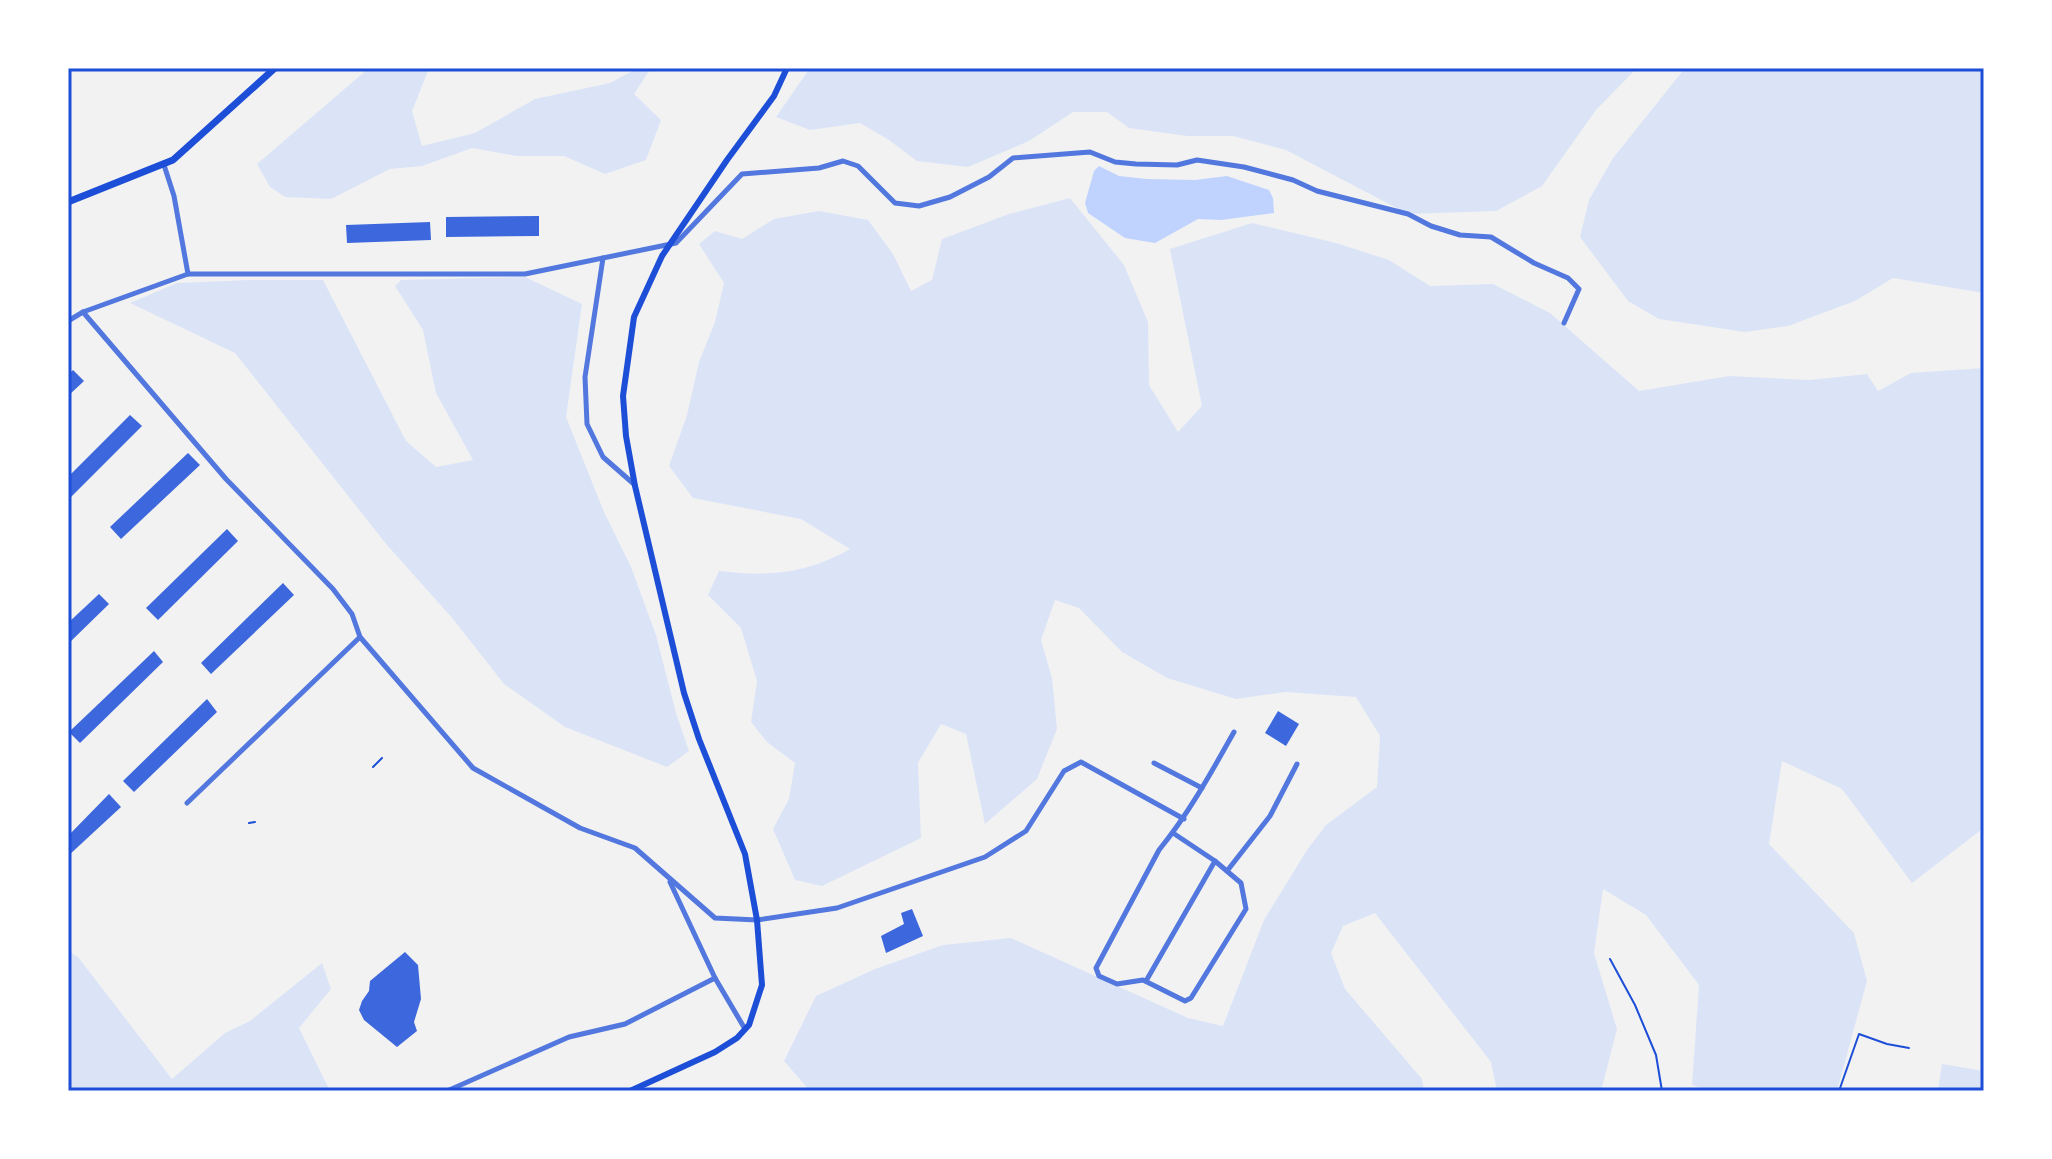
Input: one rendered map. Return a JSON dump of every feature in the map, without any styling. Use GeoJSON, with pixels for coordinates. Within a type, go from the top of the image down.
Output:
{"type":"FeatureCollection","features":[{"type":"Feature","properties":{"kind":"main road"},"geometry":{"type":"LineString","coordinates":[[68,202],[164,165],[275,68]]}},
{"type":"Feature","properties":{"kind":"main road"},"geometry":{"type":"LineString","coordinates":[[630,1091],[715,1052],[737,1038],[749,1025],[762,985],[757,920],[745,854],[684,693],[635,486],[623,396],[634,317],[662,256],[774,96],[787,68]]}},
{"type":"Feature","properties":{"kind":"street"},"geometry":{"type":"LineString","coordinates":[[68,321],[83,312],[188,274],[525,274],[676,243],[742,174],[819,168],[843,161],[858,166],[895,203],[919,206],[950,197],[989,177],[1013,158],[1090,152],[1115,162],[1177,165],[1197,160],[1244,167],[1293,180],[1317,191],[1408,214],[1431,226],[1460,235],[1491,237],[1534,263],[1568,278],[1579,289],[1564,323]]}},
{"type":"Feature","properties":{"kind":"street"},"geometry":{"type":"LineString","coordinates":[[164,165],[174,196],[188,274]]}},
{"type":"Feature","properties":{"kind":"street"},"geometry":{"type":"LineString","coordinates":[[603,258],[585,377],[587,424],[603,457],[635,486]]}},
{"type":"Feature","properties":{"kind":"street"},"geometry":{"type":"LineString","coordinates":[[83,312],[226,479],[333,589],[352,614],[360,637],[473,768],[580,828],[635,848],[715,918],[757,920],[837,908],[985,857],[1026,831],[1064,771],[1081,762],[1184,819]]}},
{"type":"Feature","properties":{"kind":"street"},"geometry":{"type":"LineString","coordinates":[[187,803],[360,637]]}},
{"type":"Feature","properties":{"kind":"street"},"geometry":{"type":"LineString","coordinates":[[1173,833],[1241,883],[1246,909],[1191,998],[1185,1001],[1146,981],[1117,984],[1099,976],[1096,968],[1159,850],[1184,819],[1234,732]]}},
{"type":"Feature","properties":{"kind":"street"},"geometry":{"type":"LineString","coordinates":[[1154,763],[1202,788]]}},
{"type":"Feature","properties":{"kind":"street"},"geometry":{"type":"LineString","coordinates":[[1227,871],[1270,816],[1297,764]]}},
{"type":"Feature","properties":{"kind":"street"},"geometry":{"type":"LineString","coordinates":[[1146,981],[1215,861]]}},
{"type":"Feature","properties":{"kind":"street"},"geometry":{"type":"LineString","coordinates":[[668,878],[715,978],[745,1029]]}},
{"type":"Feature","properties":{"kind":"street"},"geometry":{"type":"LineString","coordinates":[[447,1091],[569,1037],[625,1024],[715,978]]}},
{"type":"Feature","properties":{"kind":"path"},"geometry":{"type":"LineString","coordinates":[[373,767],[382,758]]}},
{"type":"Feature","properties":{"kind":"path"},"geometry":{"type":"LineString","coordinates":[[249,823],[255,822]]}},
{"type":"Feature","properties":{"kind":"path"},"geometry":{"type":"LineString","coordinates":[[1610,959],[1635,1005],[1656,1055],[1662,1091]]}},
{"type":"Feature","properties":{"kind":"path"},"geometry":{"type":"LineString","coordinates":[[1839,1091],[1859,1034],[1909,1048]]}},
{"type":"Feature","properties":{"kind":"shaded area"},"geometry":{"type":"Polygon","coordinates":[[[369,68],[435,68],[428,71],[412,111],[422,146],[475,133],[535,99],[610,83],[638,68],[651,68],[634,94],[661,120],[646,160],[605,174],[564,156],[517,156],[472,148],[422,166],[390,169],[331,199],[285,197],[270,187],[257,164],[369,68]]]}},
{"type":"Feature","properties":{"kind":"shaded area"},"geometry":{"type":"Polygon","coordinates":[[[810,68],[1637,68],[1596,110],[1542,186],[1496,211],[1408,214],[1286,150],[1233,136],[1187,136],[1129,128],[1107,112],[1073,112],[1029,141],[968,167],[917,161],[860,123],[810,130],[776,117],[810,68]]]}},
{"type":"Feature","properties":{"kind":"shaded area"},"geometry":{"type":"Polygon","coordinates":[[[1685,68],[1984,68],[1984,293],[1893,278],[1855,301],[1788,326],[1745,332],[1659,319],[1628,301],[1580,237],[1589,200],[1613,158],[1685,68]]]}},
{"type":"Feature","properties":{"kind":"shaded area"},"geometry":{"type":"Polygon","coordinates":[[[1070,198],[1124,265],[1148,322],[1149,385],[1178,432],[1202,406],[1170,249],[1252,223],[1336,243],[1389,260],[1430,286],[1493,284],[1550,313],[1639,391],[1729,376],[1809,380],[1867,374],[1878,391],[1911,373],[1984,368],[1984,818],[1981,830],[1912,883],[1842,789],[1782,761],[1769,844],[1854,933],[1867,981],[1837,1091],[1711,1091],[1692,1085],[1699,985],[1646,915],[1603,889],[1594,953],[1617,1029],[1601,1091],[1497,1091],[1491,1062],[1375,913],[1343,926],[1331,953],[1345,989],[1422,1079],[1424,1091],[810,1091],[784,1061],[816,996],[875,969],[943,945],[1011,938],[1188,1018],[1223,1026],[1264,920],[1307,850],[1326,825],[1377,787],[1380,736],[1356,697],[1285,692],[1236,699],[1167,678],[1122,652],[1079,608],[1055,600],[1041,640],[1052,678],[1057,729],[1037,779],[985,824],[966,734],[941,724],[918,763],[921,838],[822,886],[795,880],[773,829],[789,799],[795,763],[767,742],[751,722],[757,681],[741,628],[708,595],[719,571],[754,574],[787,572],[818,564],[850,549],[801,519],[693,498],[669,466],[687,415],[699,362],[715,322],[724,283],[699,244],[715,231],[742,239],[774,219],[819,211],[868,220],[893,254],[911,291],[932,280],[942,239],[1009,214],[1070,198]]]}},
{"type":"Feature","properties":{"kind":"shaded area"},"geometry":{"type":"Polygon","coordinates":[[[525,277],[582,304],[566,417],[604,512],[631,567],[656,635],[689,751],[667,767],[565,727],[504,684],[453,619],[387,545],[235,353],[130,303],[177,283],[323,280],[406,441],[436,467],[473,460],[436,393],[423,330],[395,286],[401,280],[525,277]]]}},
{"type":"Feature","properties":{"kind":"shaded area"},"geometry":{"type":"Polygon","coordinates":[[[68,951],[78,957],[172,1079],[225,1033],[250,1021],[322,963],[331,989],[299,1028],[330,1091],[68,1091],[68,951]]]}},
{"type":"Feature","properties":{"kind":"shaded area"},"geometry":{"type":"Polygon","coordinates":[[[1942,1064],[1984,1071],[1984,1091],[1938,1091],[1942,1064]]]}},
{"type":"Feature","properties":{"kind":"water"},"geometry":{"type":"Polygon","coordinates":[[[1099,166],[1119,176],[1147,179],[1195,180],[1227,176],[1269,190],[1274,213],[1221,220],[1198,219],[1155,243],[1125,238],[1088,213],[1085,203],[1094,171],[1099,166]]]}},
{"type":"Feature","properties":{"kind":"building"},"geometry":{"type":"Polygon","coordinates":[[[539,216],[539,236],[446,237],[446,217],[539,216]]]}},
{"type":"Feature","properties":{"kind":"building"},"geometry":{"type":"Polygon","coordinates":[[[430,222],[431,240],[347,243],[346,225],[430,222]]]}},
{"type":"Feature","properties":{"kind":"building"},"geometry":{"type":"Polygon","coordinates":[[[73,370],[84,381],[68,396],[68,375],[73,370]]]}},
{"type":"Feature","properties":{"kind":"building"},"geometry":{"type":"Polygon","coordinates":[[[130,415],[142,426],[68,500],[68,477],[130,415]]]}},
{"type":"Feature","properties":{"kind":"building"},"geometry":{"type":"Polygon","coordinates":[[[188,453],[200,465],[121,539],[110,527],[188,453]]]}},
{"type":"Feature","properties":{"kind":"building"},"geometry":{"type":"Polygon","coordinates":[[[227,529],[238,541],[158,620],[146,608],[227,529]]]}},
{"type":"Feature","properties":{"kind":"building"},"geometry":{"type":"Polygon","coordinates":[[[283,583],[294,595],[211,674],[201,663],[283,583]]]}},
{"type":"Feature","properties":{"kind":"building"},"geometry":{"type":"Polygon","coordinates":[[[99,594],[109,604],[68,644],[68,623],[99,594]]]}},
{"type":"Feature","properties":{"kind":"building"},"geometry":{"type":"Polygon","coordinates":[[[154,651],[163,662],[80,743],[69,732],[154,651]]]}},
{"type":"Feature","properties":{"kind":"building"},"geometry":{"type":"Polygon","coordinates":[[[207,699],[217,712],[134,792],[123,781],[207,699]]]}},
{"type":"Feature","properties":{"kind":"building"},"geometry":{"type":"Polygon","coordinates":[[[1278,711],[1299,724],[1286,746],[1265,733],[1278,711]]]}},
{"type":"Feature","properties":{"kind":"building"},"geometry":{"type":"Polygon","coordinates":[[[109,794],[121,807],[68,856],[68,836],[109,794]]]}},
{"type":"Feature","properties":{"kind":"building"},"geometry":{"type":"Polygon","coordinates":[[[912,909],[923,936],[886,953],[881,936],[904,924],[901,913],[912,909]]]}},
{"type":"Feature","properties":{"kind":"building"},"geometry":{"type":"Polygon","coordinates":[[[405,952],[418,965],[421,999],[414,1022],[417,1031],[397,1047],[364,1020],[359,1010],[369,991],[370,981],[405,952]]]}}]}
